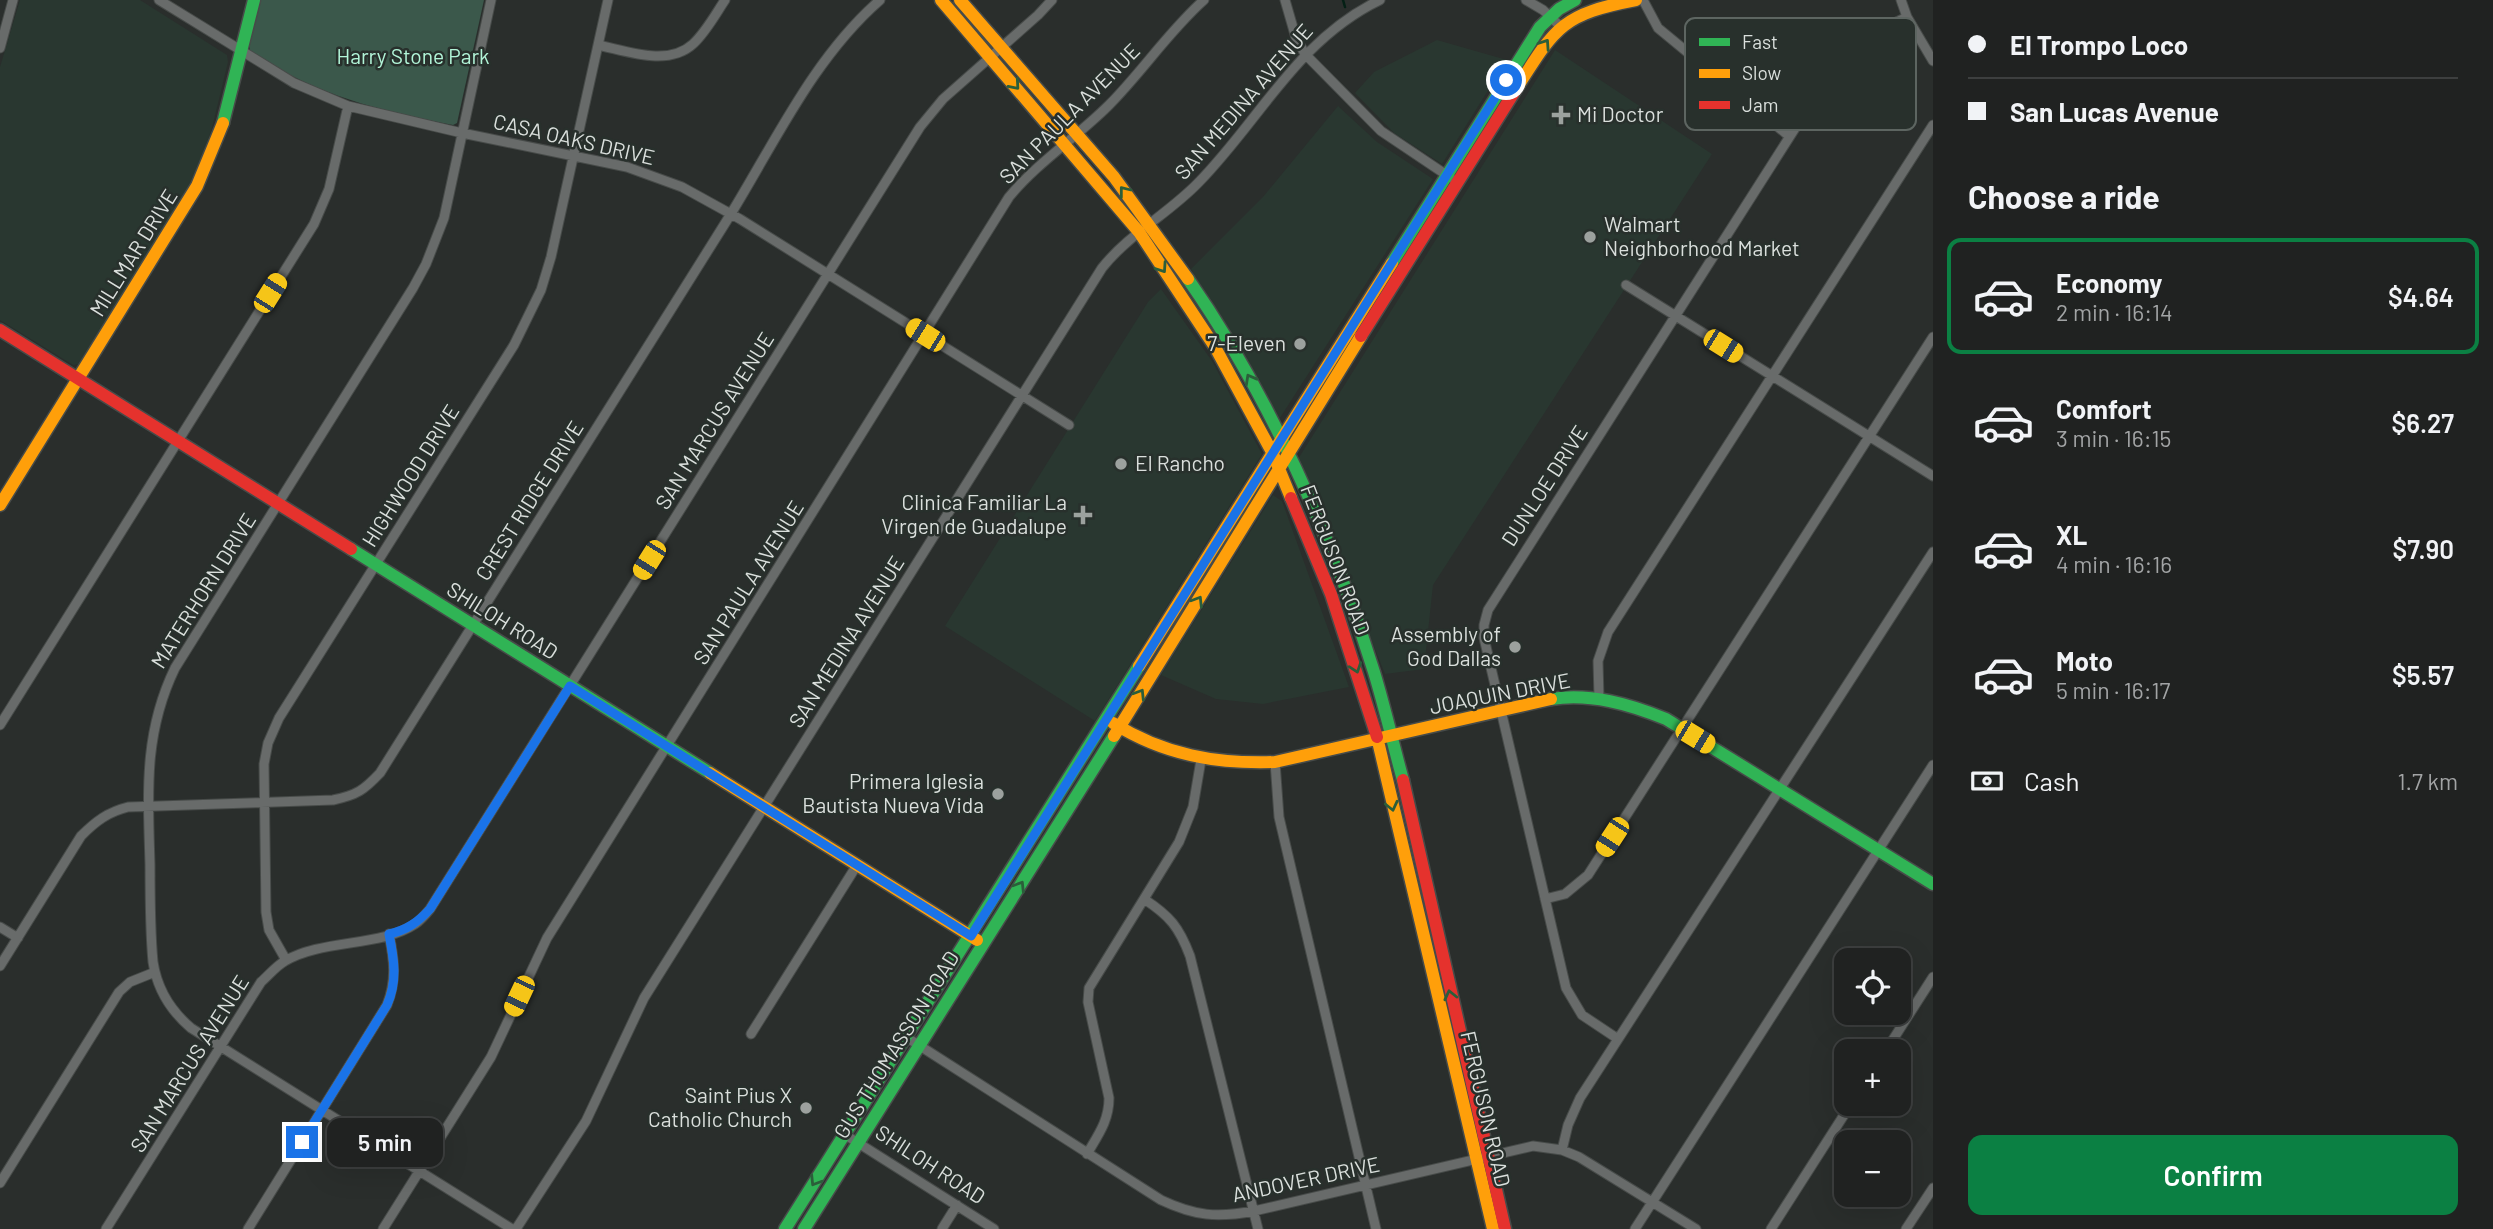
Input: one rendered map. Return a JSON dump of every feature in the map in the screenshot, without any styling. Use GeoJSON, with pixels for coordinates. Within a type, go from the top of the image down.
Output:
{"type":"FeatureCollection","features":[{"type":"Feature","properties":{"kind":"main road","name":"MILLMAR DRIVE"},"geometry":{"type":"LineString","coordinates":[[0,505],[197,186],[217,139],[254,0]]}},
{"type":"Feature","properties":{"kind":"main road","name":"FERGUSON ROAD"},"geometry":{"type":"LineString","coordinates":[[941,0],[1139,232],[1215,347],[1273,454],[1331,594],[1377,739],[1439,973],[1483,1158],[1505,1229]]}},
{"type":"Feature","properties":{"kind":"main road","name":"FERGUSON ROAD"},"geometry":{"type":"LineString","coordinates":[[960,0],[1150,224],[1211,312],[1282,440],[1343,579],[1375,674],[1403,781],[1439,973]]}},
{"type":"Feature","properties":{"kind":"main road","name":"GUS THOMASSON ROAD"},"geometry":{"type":"LineString","coordinates":[[785,1229],[1273,454],[1378,297],[1502,99],[1540,27],[1550,16],[1575,0]]}},
{"type":"Feature","properties":{"kind":"main road","name":"GUS THOMASSON ROAD"},"geometry":{"type":"LineString","coordinates":[[1502,99],[1560,26],[1571,18],[1591,11],[1636,0]]}},
{"type":"Feature","properties":{"kind":"main road","name":"GUS THOMASSON ROAD"},"geometry":{"type":"LineString","coordinates":[[804,1229],[1279,469],[1378,297]]}},
{"type":"Feature","properties":{"kind":"main road","name":"SHILOH ROAD"},"geometry":{"type":"LineString","coordinates":[[0,330],[984,944]]}},
{"type":"Feature","properties":{"kind":"main road"},"geometry":{"type":"LineString","coordinates":[[1223,533],[1230,548]]}},
{"type":"Feature","properties":{"kind":"main road"},"geometry":{"type":"LineString","coordinates":[[1170,618],[1182,626]]}},
{"type":"Feature","properties":{"kind":"main road","name":"JOAQUIN DRIVE"},"geometry":{"type":"LineString","coordinates":[[1107,718],[1146,742],[1201,760],[1226,763],[1275,762],[1562,697],[1599,698],[1648,711],[1682,729],[1933,884]]}},
{"type":"Feature","properties":{"kind":"main road","name":"FERGUSON ROAD"},"geometry":{"type":"LineString","coordinates":[[1483,1158],[1493,1229]]}},
{"type":"Feature","properties":{"kind":"street"},"geometry":{"type":"LineString","coordinates":[[0,48],[13,0]]}},
{"type":"Feature","properties":{"kind":"street","name":"CASA OAKS DRIVE"},"geometry":{"type":"LineString","coordinates":[[159,0],[294,83],[348,106],[627,167],[682,187],[730,213],[1069,425]]}},
{"type":"Feature","properties":{"kind":"street","name":"MATERHORN DRIVE"},"geometry":{"type":"LineString","coordinates":[[491,0],[444,218],[426,264],[175,668],[166,687],[149,751],[148,806],[152,951],[155,972],[165,997],[175,1012],[191,1028],[220,1047],[514,1229]]}},
{"type":"Feature","properties":{"kind":"street","name":"HIGHWOOD DRIVE"},"geometry":{"type":"LineString","coordinates":[[286,960],[269,930],[266,912],[264,764],[268,743],[279,718],[514,345],[541,290],[551,257],[608,0]]}},
{"type":"Feature","properties":{"kind":"street"},"geometry":{"type":"LineString","coordinates":[[598,45],[652,56],[679,52],[691,47],[701,36],[725,0]]}},
{"type":"Feature","properties":{"kind":"street","name":"CREST RIDGE DRIVE"},"geometry":{"type":"LineString","coordinates":[[0,966],[81,836],[110,811],[148,806],[333,800],[364,790],[380,773],[831,50],[857,20],[880,0]]}},
{"type":"Feature","properties":{"kind":"street","name":"SAN MARCUS AVENUE"},"geometry":{"type":"LineString","coordinates":[[106,1229],[261,982],[286,960],[302,953],[402,931],[417,923],[430,909],[920,127],[943,99],[1052,0]]}},
{"type":"Feature","properties":{"kind":"street","name":"SAN PAULA AVENUE"},"geometry":{"type":"LineString","coordinates":[[383,1229],[491,1057],[547,938],[1009,197],[1024,179],[1127,87],[1204,0]]}},
{"type":"Feature","properties":{"kind":"street"},"geometry":{"type":"LineString","coordinates":[[1285,0],[1296,38],[1305,54],[1381,131],[1452,178]]}},
{"type":"Feature","properties":{"kind":"street","name":"SAN MEDINA AVENUE"},"geometry":{"type":"LineString","coordinates":[[514,1229],[586,1121],[644,998],[1102,268],[1139,232],[1199,183],[1305,54],[1334,28],[1380,0]]}},
{"type":"Feature","properties":{"kind":"street"},"geometry":{"type":"LineString","coordinates":[[1526,0],[1560,26]]}},
{"type":"Feature","properties":{"kind":"street"},"geometry":{"type":"LineString","coordinates":[[1643,0],[1651,20],[1685,50]]}},
{"type":"Feature","properties":{"kind":"street"},"geometry":{"type":"LineString","coordinates":[[1901,0],[1907,17]]}},
{"type":"Feature","properties":{"kind":"street"},"geometry":{"type":"LineString","coordinates":[[1916,32],[1933,61]]}},
{"type":"Feature","properties":{"kind":"street"},"geometry":{"type":"LineString","coordinates":[[0,725],[323,207],[348,106]]}},
{"type":"Feature","properties":{"kind":"street"},"geometry":{"type":"LineString","coordinates":[[1599,698],[1598,661],[1608,632],[1933,125]]}},
{"type":"Feature","properties":{"kind":"street"},"geometry":{"type":"LineString","coordinates":[[1782,130],[1789,136]]}},
{"type":"Feature","properties":{"kind":"street","name":"DUNLOE DRIVE"},"geometry":{"type":"LineString","coordinates":[[1618,1039],[1582,1016],[1566,988],[1484,638],[1484,625],[1488,610],[1793,130]]}},
{"type":"Feature","properties":{"kind":"street"},"geometry":{"type":"LineString","coordinates":[[1626,285],[1933,477]]}},
{"type":"Feature","properties":{"kind":"street"},"geometry":{"type":"LineString","coordinates":[[1545,899],[1565,894],[1588,875],[1933,337]]}},
{"type":"Feature","properties":{"kind":"street"},"geometry":{"type":"LineString","coordinates":[[1562,1150],[1568,1125],[1580,1098],[1933,552]]}},
{"type":"Feature","properties":{"kind":"street"},"geometry":{"type":"LineString","coordinates":[[1087,1154],[1105,1125],[1109,1105],[1088,1002],[1089,988],[1179,842],[1193,807],[1201,760]]}},
{"type":"Feature","properties":{"kind":"street"},"geometry":{"type":"LineString","coordinates":[[1275,762],[1279,817],[1376,1229]]}},
{"type":"Feature","properties":{"kind":"street"},"geometry":{"type":"LineString","coordinates":[[1634,1229],[1933,765]]}},
{"type":"Feature","properties":{"kind":"street"},"geometry":{"type":"LineString","coordinates":[[751,1034],[857,865]]}},
{"type":"Feature","properties":{"kind":"street"},"geometry":{"type":"LineString","coordinates":[[1144,899],[1172,919],[1190,956],[1258,1229]]}},
{"type":"Feature","properties":{"kind":"street"},"geometry":{"type":"LineString","coordinates":[[0,927],[18,938]]}},
{"type":"Feature","properties":{"kind":"street"},"geometry":{"type":"LineString","coordinates":[[248,1229],[387,1005],[395,975],[389,934]]}},
{"type":"Feature","properties":{"kind":"street"},"geometry":{"type":"LineString","coordinates":[[0,1183],[119,992],[130,982],[155,972]]}},
{"type":"Feature","properties":{"kind":"street"},"geometry":{"type":"LineString","coordinates":[[1893,1039],[1933,977]]}},
{"type":"Feature","properties":{"kind":"street","name":"ANDOVER DRIVE"},"geometry":{"type":"LineString","coordinates":[[906,1037],[1087,1154],[1181,1210],[1211,1216],[1254,1211],[1533,1146],[1562,1150],[1579,1157],[1696,1229]]}},
{"type":"Feature","properties":{"kind":"street"},"geometry":{"type":"LineString","coordinates":[[1771,1229],[1843,1116]]}},
{"type":"Feature","properties":{"kind":"street","name":"SHILOH ROAD"},"geometry":{"type":"LineString","coordinates":[[844,1134],[994,1229]]}},
{"type":"Feature","properties":{"kind":"street"},"geometry":{"type":"LineString","coordinates":[[1906,1229],[1933,1188]]}},
{"type":"Feature","properties":{"kind":"street"},"geometry":{"type":"LineString","coordinates":[[942,1229],[957,1205]]}},
{"type":"Feature","properties":{"kind":"shaded area"},"geometry":{"type":"Polygon","coordinates":[[[20,0],[140,0],[227,55],[228,62],[212,128],[186,192],[79,364],[73,365],[0,320],[0,67],[20,0]]]}},
{"type":"Feature","properties":{"kind":"shaded area"},"geometry":{"type":"Polygon","coordinates":[[[1437,40],[1507,60],[1442,164],[1394,133],[1355,93],[1374,72],[1437,40]]]}},
{"type":"Feature","properties":{"kind":"shaded area"},"geometry":{"type":"Polygon","coordinates":[[[1555,50],[1712,154],[1433,585],[1424,669],[1385,674],[1298,459],[1555,50]]]}},
{"type":"Feature","properties":{"kind":"shaded area"},"geometry":{"type":"Polygon","coordinates":[[[1338,106],[1377,142],[1433,179],[1278,421],[1191,269],[1263,197],[1338,106]]]}},
{"type":"Feature","properties":{"kind":"shaded area"},"geometry":{"type":"Polygon","coordinates":[[[1161,289],[1212,361],[1262,454],[1095,721],[945,626],[1148,302],[1161,289]]]}},
{"type":"Feature","properties":{"kind":"shaded area"},"geometry":{"type":"Polygon","coordinates":[[[1273,495],[1282,501],[1349,687],[1263,704],[1216,699],[1161,675],[1273,495]]]}},
{"type":"Feature","properties":{"kind":"green space","name":"Harry Stone Park"},"geometry":{"type":"Polygon","coordinates":[[[261,0],[484,0],[457,123],[453,125],[425,119],[347,99],[299,79],[250,51],[261,0]]]}},
{"type":"Feature","properties":{"kind":"waterway"},"geometry":{"type":"LineString","coordinates":[[1343,0],[1345,7]]}},
{"type":"Feature","properties":{"kind":"traffic: fast"},"geometry":{"type":"LineString","coordinates":[[223,123],[254,0]]}},
{"type":"Feature","properties":{"kind":"traffic: fast"},"geometry":{"type":"LineString","coordinates":[[1392,263],[1540,27],[1559,9],[1575,0]]}},
{"type":"Feature","properties":{"kind":"traffic: fast"},"geometry":{"type":"LineString","coordinates":[[1188,279],[1245,370],[1296,468],[1318,519],[1339,570],[1374,672],[1403,780]]}},
{"type":"Feature","properties":{"kind":"traffic: fast"},"geometry":{"type":"LineString","coordinates":[[351,549],[710,773]]}},
{"type":"Feature","properties":{"kind":"traffic: fast"},"geometry":{"type":"LineString","coordinates":[[785,1229],[1139,666]]}},
{"type":"Feature","properties":{"kind":"traffic: fast"},"geometry":{"type":"LineString","coordinates":[[1551,699],[1581,697],[1610,701],[1666,719],[1933,884]]}},
{"type":"Feature","properties":{"kind":"traffic: fast"},"geometry":{"type":"LineString","coordinates":[[804,1229],[1114,736]]}},
{"type":"Feature","properties":{"kind":"traffic: slow"},"geometry":{"type":"LineString","coordinates":[[941,0],[1139,232],[1215,347],[1273,454],[1291,498]]}},
{"type":"Feature","properties":{"kind":"traffic: slow"},"geometry":{"type":"LineString","coordinates":[[960,0],[1114,177],[1188,279]]}},
{"type":"Feature","properties":{"kind":"traffic: slow"},"geometry":{"type":"LineString","coordinates":[[1518,86],[1542,49],[1564,26],[1592,11],[1636,0]]}},
{"type":"Feature","properties":{"kind":"traffic: slow"},"geometry":{"type":"LineString","coordinates":[[0,505],[197,186],[223,123]]}},
{"type":"Feature","properties":{"kind":"traffic: slow"},"geometry":{"type":"LineString","coordinates":[[1139,666],[1392,263]]}},
{"type":"Feature","properties":{"kind":"traffic: slow"},"geometry":{"type":"LineString","coordinates":[[1114,736],[1361,336]]}},
{"type":"Feature","properties":{"kind":"traffic: slow"},"geometry":{"type":"LineString","coordinates":[[1113,723],[1152,743],[1191,755],[1232,761],[1275,762],[1551,699]]}},
{"type":"Feature","properties":{"kind":"traffic: slow"},"geometry":{"type":"LineString","coordinates":[[1377,737],[1493,1229]]}},
{"type":"Feature","properties":{"kind":"traffic: slow"},"geometry":{"type":"LineString","coordinates":[[710,773],[977,940]]}},
{"type":"Feature","properties":{"kind":"traffic: jam"},"geometry":{"type":"LineString","coordinates":[[1361,336],[1518,86]]}},
{"type":"Feature","properties":{"kind":"traffic: jam"},"geometry":{"type":"LineString","coordinates":[[0,330],[351,549]]}},
{"type":"Feature","properties":{"kind":"traffic: jam"},"geometry":{"type":"LineString","coordinates":[[1291,498],[1331,594],[1377,737]]}},
{"type":"Feature","properties":{"kind":"traffic: jam"},"geometry":{"type":"LineString","coordinates":[[1403,780],[1505,1229]]}},
{"type":"Feature","properties":{"kind":"place","name":"Mi Doctor"},"geometry":{"type":"Point","coordinates":[1561,115]}},
{"type":"Feature","properties":{"kind":"place","name":"Walmart Neighborhood Market"},"geometry":{"type":"Point","coordinates":[1590,237]}},
{"type":"Feature","properties":{"kind":"place","name":"7-Eleven"},"geometry":{"type":"Point","coordinates":[1300,344]}},
{"type":"Feature","properties":{"kind":"place","name":"El Rancho"},"geometry":{"type":"Point","coordinates":[1121,464]}},
{"type":"Feature","properties":{"kind":"place","name":"Clinica Familiar La Virgen de Guadalupe"},"geometry":{"type":"Point","coordinates":[1083,515]}},
{"type":"Feature","properties":{"kind":"place","name":"Assembly of God Dallas"},"geometry":{"type":"Point","coordinates":[1515,647]}},
{"type":"Feature","properties":{"kind":"place","name":"Primera Iglesia Bautista Nueva Vida"},"geometry":{"type":"Point","coordinates":[998,794]}},
{"type":"Feature","properties":{"kind":"place","name":"Saint Pius X Catholic Church"},"geometry":{"type":"Point","coordinates":[806,1108]}},
{"type":"Feature","properties":{"kind":"route"},"geometry":{"type":"LineString","coordinates":[[302,1142],[387,1005],[395,975],[389,934],[417,923],[430,909],[570,686],[971,936],[1506,80]]}}]}
